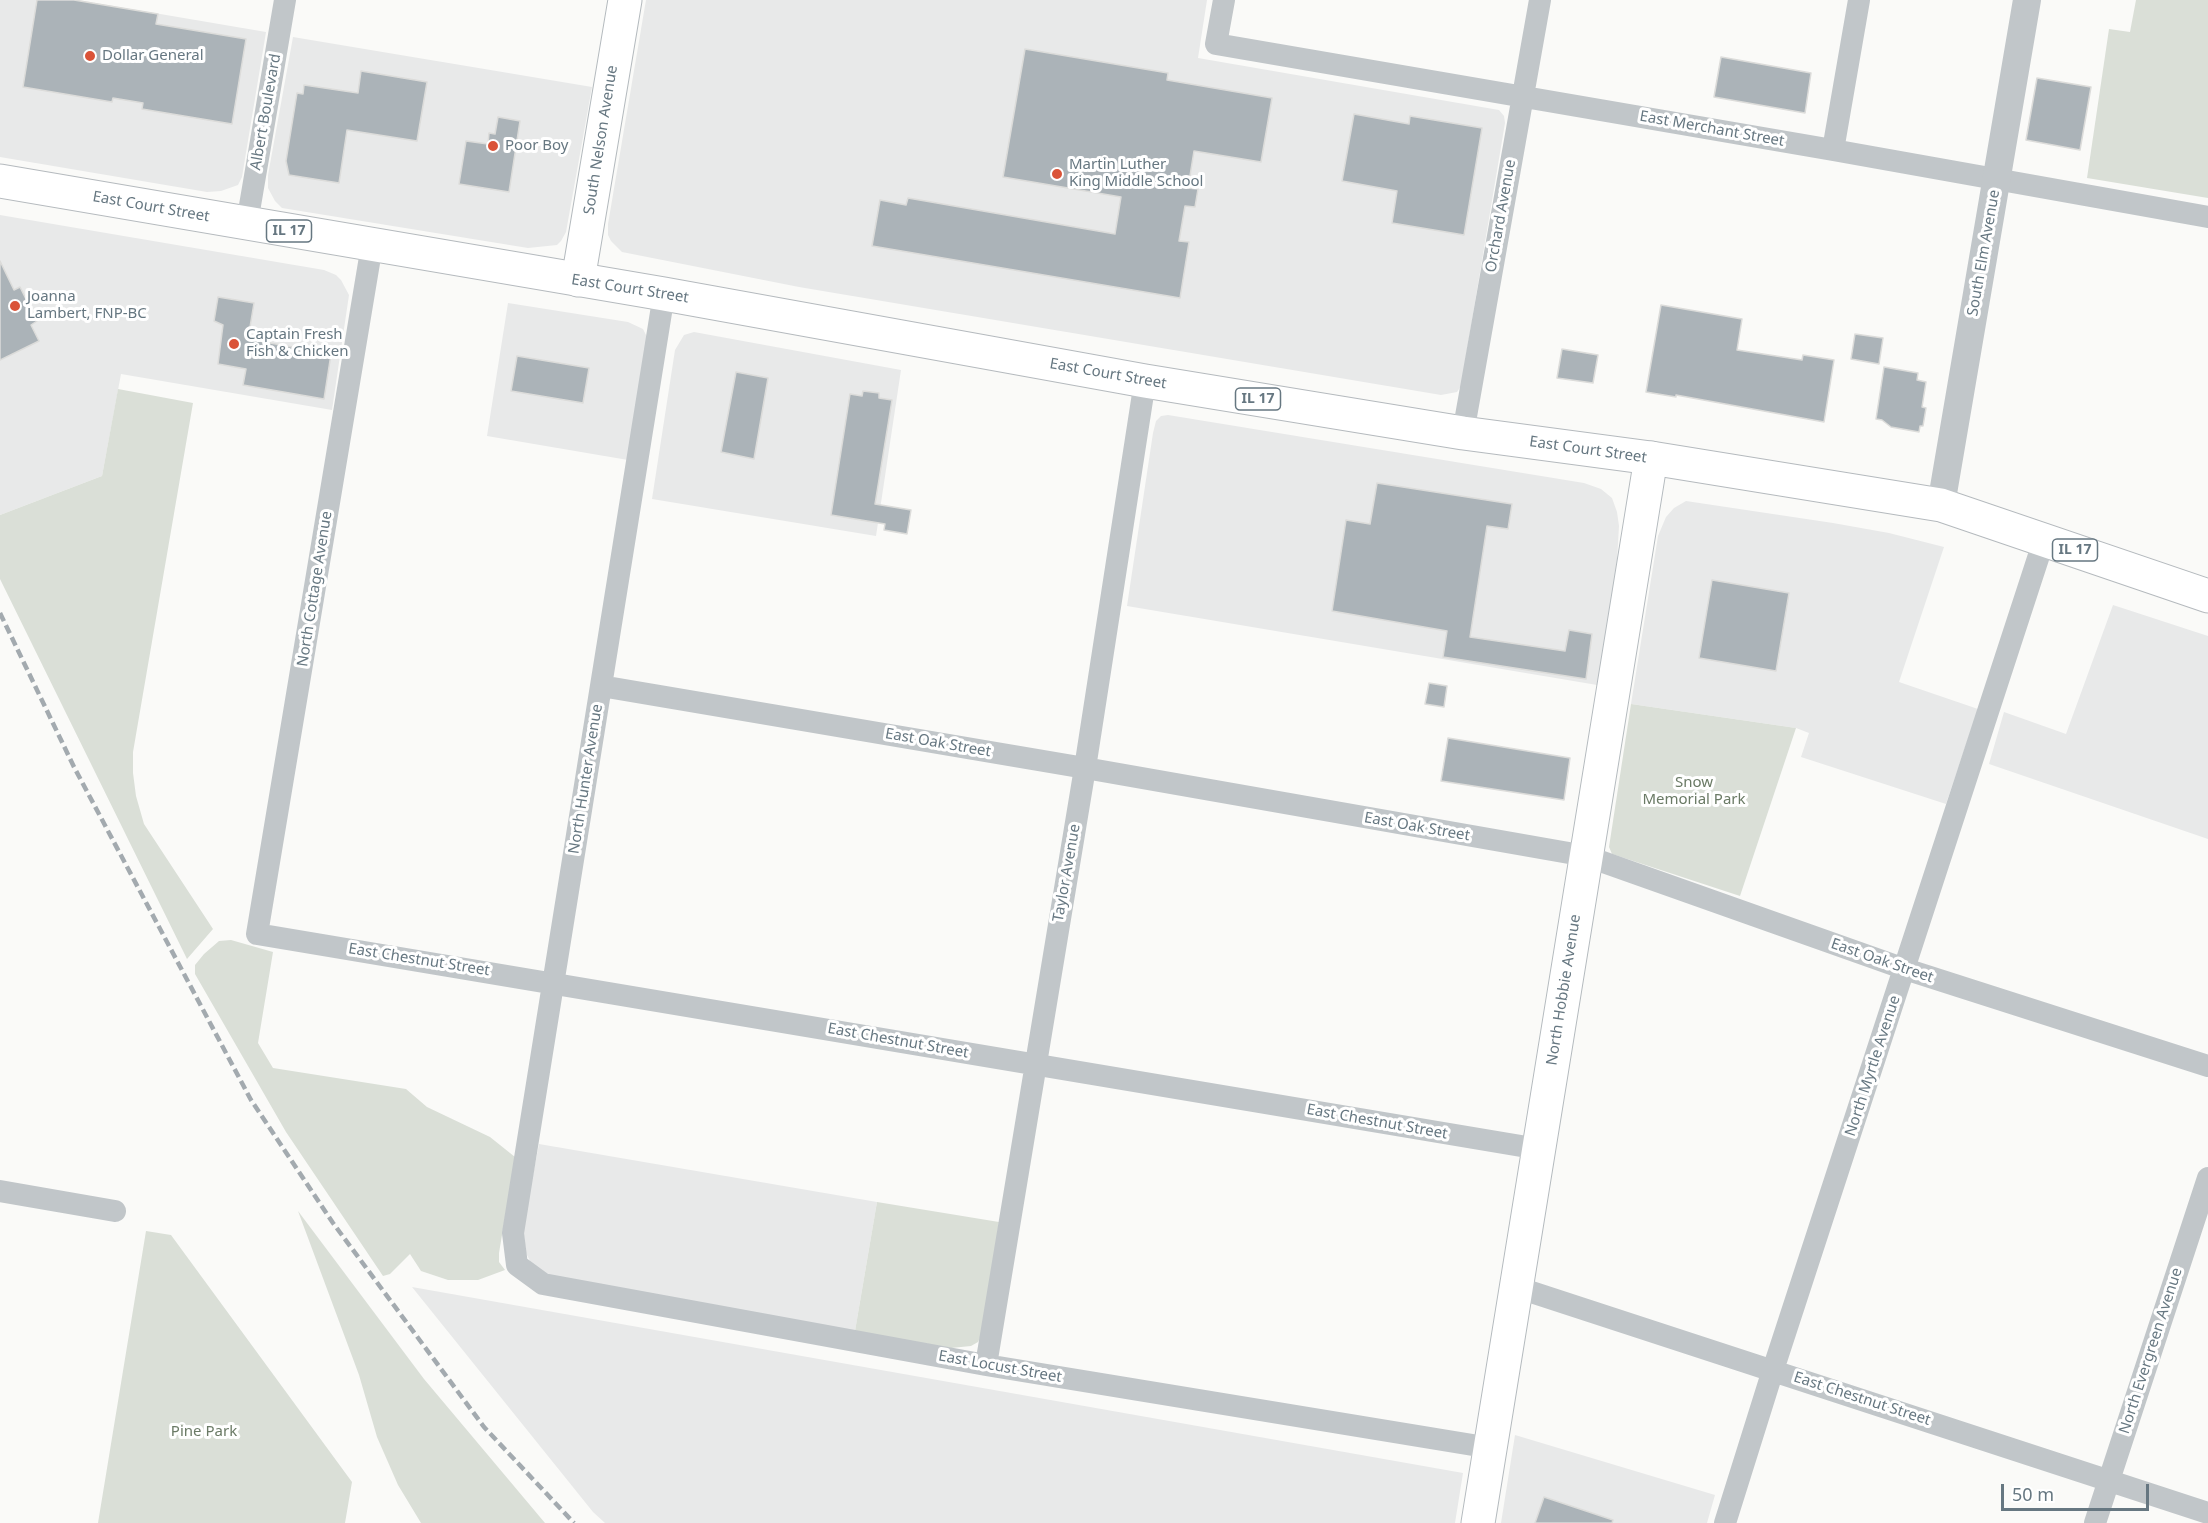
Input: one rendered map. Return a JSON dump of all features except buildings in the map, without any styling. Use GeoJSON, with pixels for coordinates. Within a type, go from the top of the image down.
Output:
{"type":"FeatureCollection","features":[{"type":"Feature","properties":{"kind":"main road","name":"South Nelson Avenue"},"geometry":{"type":"LineString","coordinates":[[578,280],[625,0]]}},
{"type":"Feature","properties":{"kind":"main road","name":"East Court Street"},"geometry":{"type":"LineString","coordinates":[[0,182],[664,294],[1145,381],[1463,433],[1651,458],[1941,505],[2208,596]]}},
{"type":"Feature","properties":{"kind":"main road","name":"North Hobbie Avenue"},"geometry":{"type":"LineString","coordinates":[[1478,1523],[1651,458]]}},
{"type":"Feature","properties":{"kind":"street","name":"Albert Boulevard"},"geometry":{"type":"LineString","coordinates":[[247,224],[285,0]]}},
{"type":"Feature","properties":{"kind":"street","name":"East Merchant Street"},"geometry":{"type":"LineString","coordinates":[[1224,0],[1216,44],[2208,217]]}},
{"type":"Feature","properties":{"kind":"street","name":"Orchard Avenue"},"geometry":{"type":"LineString","coordinates":[[1463,433],[1540,0]]}},
{"type":"Feature","properties":{"kind":"street"},"geometry":{"type":"LineString","coordinates":[[1833,150],[1859,0]]}},
{"type":"Feature","properties":{"kind":"street","name":"South Elm Avenue"},"geometry":{"type":"LineString","coordinates":[[1941,505],[2027,0]]}},
{"type":"Feature","properties":{"kind":"street","name":"North Cottage Avenue"},"geometry":{"type":"LineString","coordinates":[[258,934],[372,245]]}},
{"type":"Feature","properties":{"kind":"street","name":"North Hunter Avenue"},"geometry":{"type":"LineString","coordinates":[[517,1265],[513,1233],[664,294]]}},
{"type":"Feature","properties":{"kind":"street","name":"Taylor Avenue"},"geometry":{"type":"LineString","coordinates":[[986,1365],[1085,768],[1145,381]]}},
{"type":"Feature","properties":{"kind":"street","name":"North Myrtle Avenue"},"geometry":{"type":"LineString","coordinates":[[1725,1523],[2044,540]]}},
{"type":"Feature","properties":{"kind":"street","name":"East Oak Street"},"geometry":{"type":"LineString","coordinates":[[601,686],[1586,856],[1905,969],[2208,1066]]}},
{"type":"Feature","properties":{"kind":"street","name":"East Chestnut Street"},"geometry":{"type":"LineString","coordinates":[[258,934],[1539,1149]]}},
{"type":"Feature","properties":{"kind":"street","name":"North Evergreen Avenue"},"geometry":{"type":"LineString","coordinates":[[2095,1523],[2208,1178]]}},
{"type":"Feature","properties":{"kind":"street"},"geometry":{"type":"LineString","coordinates":[[0,1191],[115,1211]]}},
{"type":"Feature","properties":{"kind":"street","name":"East Locust Street"},"geometry":{"type":"LineString","coordinates":[[517,1265],[543,1284],[986,1365],[1491,1448]]}},
{"type":"Feature","properties":{"kind":"street","name":"East Chestnut Street"},"geometry":{"type":"LineString","coordinates":[[1516,1287],[2208,1513]]}},
{"type":"Feature","properties":{"kind":"shaded area"},"geometry":{"type":"Polygon","coordinates":[[[0,0],[78,0],[266,32],[242,177],[238,185],[221,191],[207,192],[0,157],[0,0]]]}},
{"type":"Feature","properties":{"kind":"shaded area","name":"Martin Luther King Middle School"},"geometry":{"type":"Polygon","coordinates":[[[646,0],[1207,0],[1198,58],[1499,110],[1504,116],[1505,123],[1461,386],[1457,392],[1441,395],[799,287],[622,252],[608,235],[608,224],[646,0]]]}},
{"type":"Feature","properties":{"kind":"shaded area"},"geometry":{"type":"Polygon","coordinates":[[[293,37],[592,87],[566,232],[561,241],[557,245],[528,248],[282,208],[268,188],[268,175],[293,37]]]}},
{"type":"Feature","properties":{"kind":"shaded area"},"geometry":{"type":"Polygon","coordinates":[[[0,215],[324,270],[336,275],[349,295],[332,410],[121,374],[102,476],[0,515],[0,215]]]}},
{"type":"Feature","properties":{"kind":"shaded area"},"geometry":{"type":"Polygon","coordinates":[[[508,303],[628,322],[643,329],[646,335],[646,347],[628,460],[487,436],[508,303]]]}},
{"type":"Feature","properties":{"kind":"shaded area"},"geometry":{"type":"Polygon","coordinates":[[[694,332],[901,370],[876,536],[652,499],[675,350],[684,335],[694,332]]]}},
{"type":"Feature","properties":{"kind":"shaded area"},"geometry":{"type":"Polygon","coordinates":[[[1168,415],[1584,483],[1601,489],[1612,498],[1619,526],[1615,595],[1603,686],[1127,606],[1153,433],[1156,421],[1161,416],[1168,415]]]}},
{"type":"Feature","properties":{"kind":"shaded area"},"geometry":{"type":"Polygon","coordinates":[[[1686,501],[1833,523],[1889,533],[1944,547],[1899,682],[1978,709],[1946,804],[1801,757],[1809,733],[1796,728],[1631,704],[1658,536],[1666,517],[1674,508],[1686,501]]]}},
{"type":"Feature","properties":{"kind":"shaded area"},"geometry":{"type":"Polygon","coordinates":[[[2113,605],[2208,636],[2208,839],[1989,764],[2004,712],[2066,734],[2113,605]]]}},
{"type":"Feature","properties":{"kind":"shaded area"},"geometry":{"type":"Polygon","coordinates":[[[539,1144],[877,1202],[855,1331],[554,1279],[532,1265],[526,1253],[523,1227],[539,1144]]]}},
{"type":"Feature","properties":{"kind":"shaded area"},"geometry":{"type":"Polygon","coordinates":[[[412,1287],[1463,1473],[1455,1523],[605,1523],[593,1512],[412,1287]]]}},
{"type":"Feature","properties":{"kind":"shaded area"},"geometry":{"type":"Polygon","coordinates":[[[1515,1435],[1715,1495],[1707,1523],[1501,1523],[1515,1435]]]}},
{"type":"Feature","properties":{"kind":"green space"},"geometry":{"type":"Polygon","coordinates":[[[2136,0],[2208,0],[2208,198],[2087,178],[2109,29],[2130,32],[2136,0]]]}},
{"type":"Feature","properties":{"kind":"green space"},"geometry":{"type":"Polygon","coordinates":[[[118,389],[193,403],[133,752],[136,796],[144,824],[213,929],[187,959],[0,579],[0,515],[102,476],[118,389]]]}},
{"type":"Feature","properties":{"kind":"green space","name":"Snow Memorial Park"},"geometry":{"type":"Polygon","coordinates":[[[1631,704],[1796,728],[1740,896],[1612,854],[1609,847],[1631,704]]]}},
{"type":"Feature","properties":{"kind":"green space"},"geometry":{"type":"Polygon","coordinates":[[[231,940],[273,952],[258,1043],[273,1068],[406,1089],[427,1107],[490,1137],[515,1157],[499,1253],[499,1262],[505,1270],[478,1280],[448,1280],[421,1271],[410,1254],[390,1274],[383,1276],[286,1132],[195,974],[195,965],[204,954],[219,941],[231,940]]]}},
{"type":"Feature","properties":{"kind":"green space"},"geometry":{"type":"Polygon","coordinates":[[[877,1202],[999,1222],[982,1334],[978,1342],[971,1346],[951,1348],[855,1331],[877,1202]]]}},
{"type":"Feature","properties":{"kind":"green space"},"geometry":{"type":"Polygon","coordinates":[[[298,1211],[424,1379],[545,1523],[421,1523],[398,1485],[377,1437],[359,1375],[298,1211]]]}},
{"type":"Feature","properties":{"kind":"green space","name":"Pine Park"},"geometry":{"type":"Polygon","coordinates":[[[146,1231],[171,1235],[352,1482],[345,1523],[98,1523],[146,1231]]]}},
{"type":"Feature","properties":{"kind":"railway"},"geometry":{"type":"LineString","coordinates":[[0,613],[74,767],[251,1100],[333,1223],[484,1427],[574,1523]]}},
{"type":"Feature","properties":{"kind":"place","name":"Dollar General"},"geometry":{"type":"Point","coordinates":[90,56]}},
{"type":"Feature","properties":{"kind":"place","name":"Poor Boy"},"geometry":{"type":"Point","coordinates":[493,146]}},
{"type":"Feature","properties":{"kind":"place","name":"Martin Luther King Middle School"},"geometry":{"type":"Point","coordinates":[1057,174]}},
{"type":"Feature","properties":{"kind":"place","name":"Joanna Lambert, FNP-BC"},"geometry":{"type":"Point","coordinates":[15,306]}},
{"type":"Feature","properties":{"kind":"place","name":"Captain Fresh Fish & Chicken"},"geometry":{"type":"Point","coordinates":[234,344]}}]}
